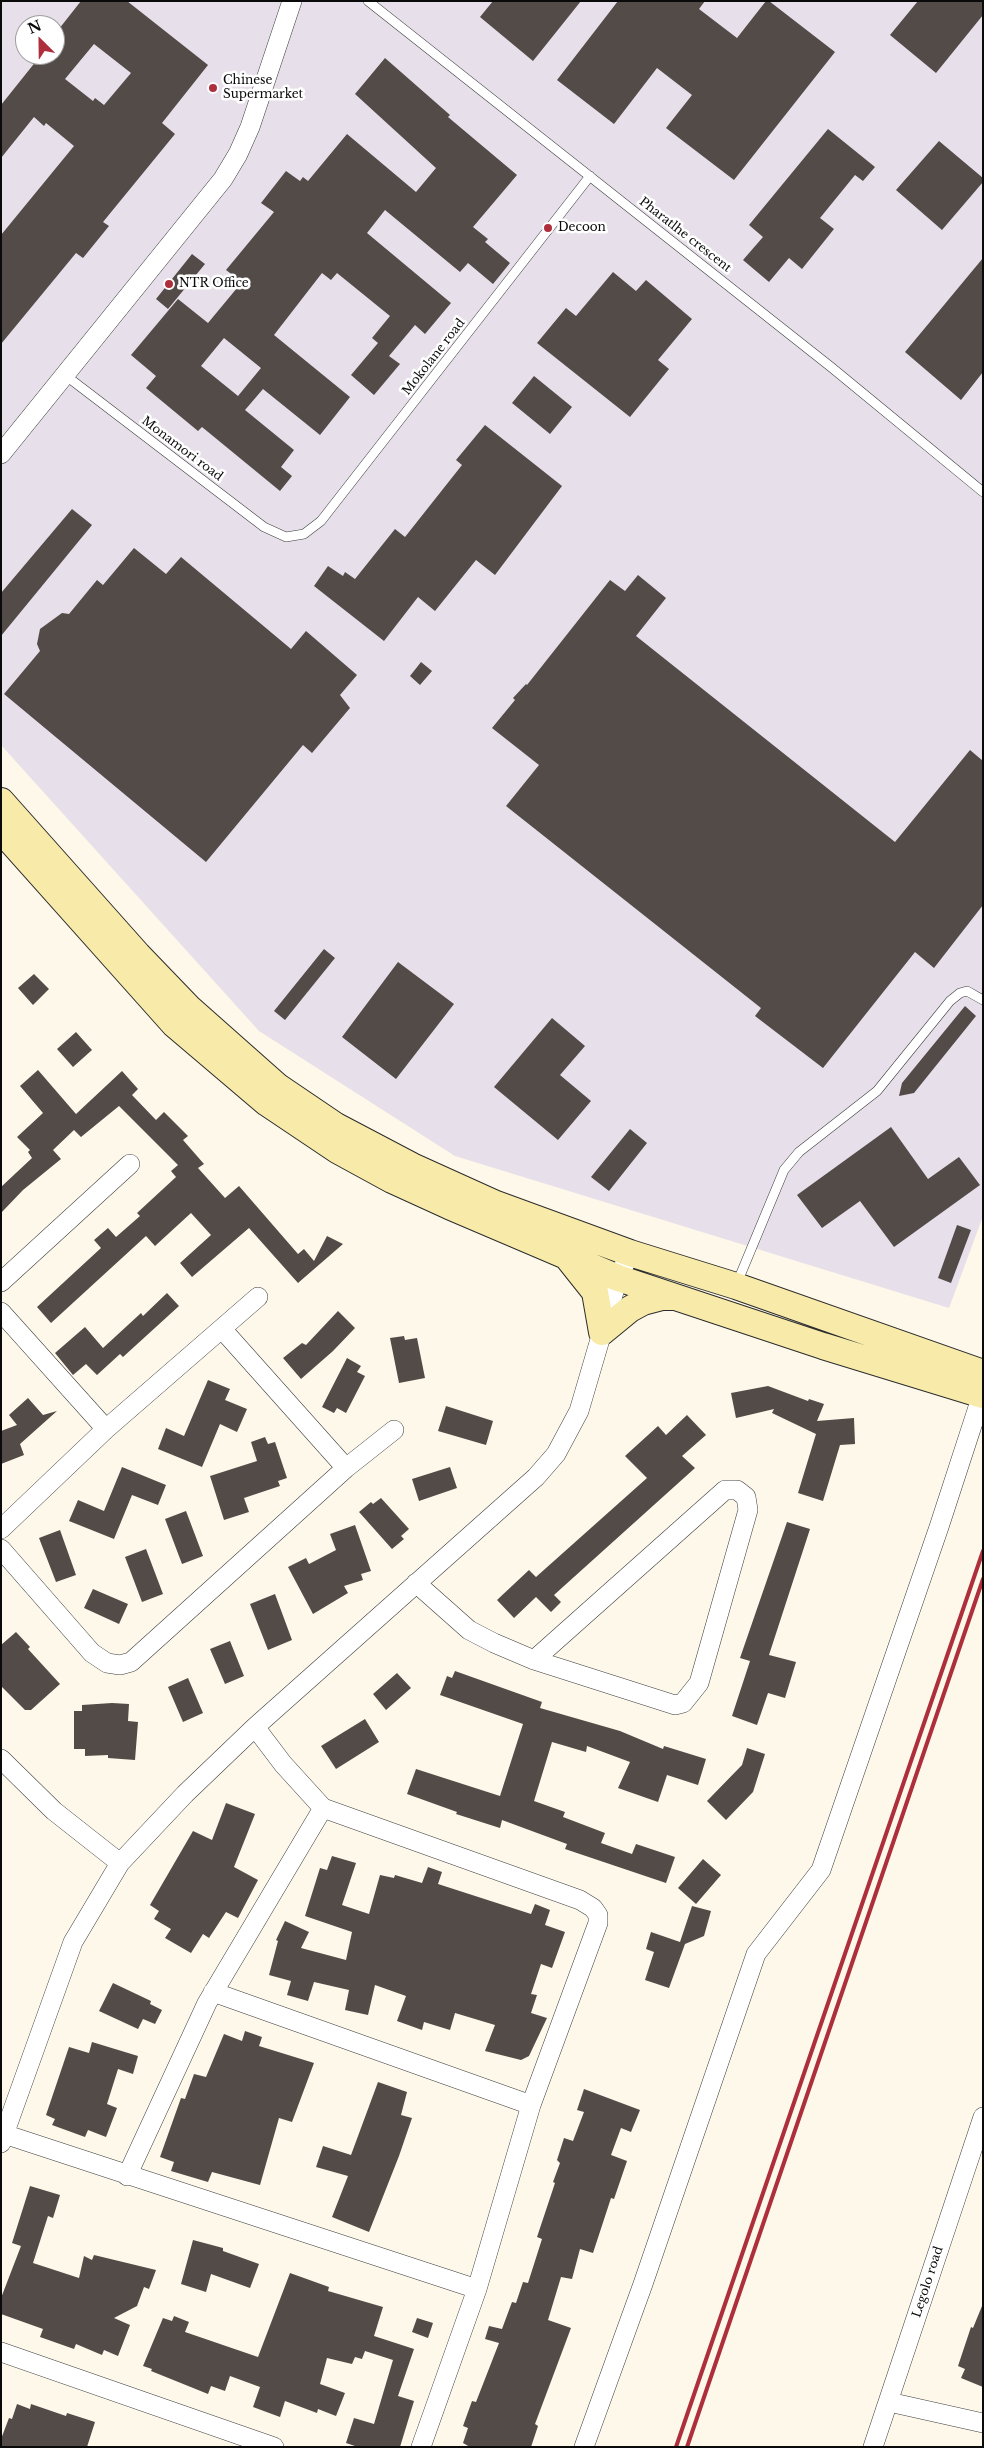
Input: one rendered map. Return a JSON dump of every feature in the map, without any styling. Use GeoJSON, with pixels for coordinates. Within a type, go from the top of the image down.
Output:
{"type":"FeatureCollection","features":[{"type":"Feature","properties":{"kind":"main road"},"geometry":{"type":"LineString","coordinates":[[1,801],[138,955],[189,1008],[277,1086],[336,1126],[412,1166],[496,1204],[630,1253],[736,1286],[982,1388]]}},
{"type":"Feature","properties":{"kind":"main road"},"geometry":{"type":"LineString","coordinates":[[1,830],[174,1024],[267,1103],[337,1150],[392,1180],[449,1206],[618,1278],[673,1297],[982,1388]]}},
{"type":"Feature","properties":{"kind":"main road"},"geometry":{"type":"LineString","coordinates":[[565,1254],[595,1292],[602,1332],[630,1309],[643,1302],[662,1297],[673,1297]]}},
{"type":"Feature","properties":{"kind":"street"},"geometry":{"type":"LineString","coordinates":[[1,454],[223,179],[233,163],[250,127],[292,1]]}},
{"type":"Feature","properties":{"kind":"street"},"geometry":{"type":"LineString","coordinates":[[1,1282],[130,1164]]}},
{"type":"Feature","properties":{"kind":"street"},"geometry":{"type":"LineString","coordinates":[[477,2289],[127,2176],[3,2139],[73,1942],[120,1863],[185,1794],[255,1727],[536,1477],[556,1454],[579,1411],[618,1278],[630,1253]]}},
{"type":"Feature","properties":{"kind":"street"},"geometry":{"type":"LineString","coordinates":[[1,1529],[106,1429],[258,1297]]}},
{"type":"Feature","properties":{"kind":"street"},"geometry":{"type":"LineString","coordinates":[[1,1312],[106,1429]]}},
{"type":"Feature","properties":{"kind":"street"},"geometry":{"type":"LineString","coordinates":[[222,1329],[346,1468]]}},
{"type":"Feature","properties":{"kind":"street"},"geometry":{"type":"LineString","coordinates":[[584,2447],[643,2284],[756,1954],[821,1870],[940,1527],[982,1388]]}},
{"type":"Feature","properties":{"kind":"street"},"geometry":{"type":"LineString","coordinates":[[1,1549],[92,1653],[107,1663],[120,1665],[132,1662],[346,1468],[394,1430]]}},
{"type":"Feature","properties":{"kind":"street"},"geometry":{"type":"LineString","coordinates":[[416,1583],[470,1630],[534,1660],[675,1705],[683,1703],[699,1684],[748,1510],[746,1497],[737,1490],[725,1490],[534,1660]]}},
{"type":"Feature","properties":{"kind":"street"},"geometry":{"type":"LineString","coordinates":[[255,1727],[283,1764],[323,1808],[580,1900],[593,1908],[598,1915],[598,1923],[531,2105],[477,2289],[421,2447]]}},
{"type":"Feature","properties":{"kind":"street"},"geometry":{"type":"LineString","coordinates":[[1,1759],[54,1811],[120,1863]]}},
{"type":"Feature","properties":{"kind":"street"},"geometry":{"type":"LineString","coordinates":[[127,2176],[213,1992],[323,1808]]}},
{"type":"Feature","properties":{"kind":"street"},"geometry":{"type":"LineString","coordinates":[[213,1992],[531,2105]]}},
{"type":"Feature","properties":{"kind":"street","name":"Legolo road"},"geometry":{"type":"LineString","coordinates":[[873,2447],[983,2117]]}},
{"type":"Feature","properties":{"kind":"street"},"geometry":{"type":"LineString","coordinates":[[1,2352],[274,2447]]}},
{"type":"Feature","properties":{"kind":"street"},"geometry":{"type":"LineString","coordinates":[[889,2402],[983,2423]]}},
{"type":"Feature","properties":{"kind":"lane","name":"Pharatlhe crescent"},"geometry":{"type":"LineString","coordinates":[[368,1],[832,367],[983,492]]}},
{"type":"Feature","properties":{"kind":"lane","name":"Mokolane road"},"geometry":{"type":"LineString","coordinates":[[286,537],[304,534],[321,521],[590,176]]}},
{"type":"Feature","properties":{"kind":"lane","name":"Monamori road"},"geometry":{"type":"LineString","coordinates":[[65,375],[264,527],[286,537]]}},
{"type":"Feature","properties":{"kind":"lane"},"geometry":{"type":"LineString","coordinates":[[736,1286],[784,1170],[799,1152],[877,1092],[950,1001],[960,993],[967,991],[983,1000]]}},
{"type":"Feature","properties":{"kind":"shaded area"},"geometry":{"type":"Polygon","coordinates":[[[1,1],[983,1],[983,1216],[949,1308],[455,1156],[259,1031],[1,745],[1,1]]]}},
{"type":"Feature","properties":{"kind":"building"},"geometry":{"type":"Polygon","coordinates":[[[81,1],[127,1],[208,65],[162,123],[175,134],[103,222],[109,226],[83,258],[76,253],[1,344],[1,235],[74,146],[46,123],[44,126],[34,117],[1,158],[1,105],[33,65],[65,65],[65,21],[81,1]],[[94,44],[65,79],[93,101],[95,98],[104,105],[131,73],[94,44]]]}},
{"type":"Feature","properties":{"kind":"building"},"geometry":{"type":"Polygon","coordinates":[[[493,1],[581,1],[533,61],[480,17],[493,1]]]}},
{"type":"Feature","properties":{"kind":"building"},"geometry":{"type":"Polygon","coordinates":[[[618,1],[705,1],[699,9],[737,38],[766,1],[769,1],[835,52],[734,180],[666,128],[692,95],[657,68],[614,124],[557,80],[618,1]]]}},
{"type":"Feature","properties":{"kind":"building"},"geometry":{"type":"Polygon","coordinates":[[[918,1],[983,1],[983,15],[936,73],[890,35],[918,1]]]}},
{"type":"Feature","properties":{"kind":"building"},"geometry":{"type":"Polygon","coordinates":[[[385,58],[450,115],[448,117],[517,175],[473,227],[488,239],[485,242],[510,263],[493,284],[468,263],[460,272],[385,210],[367,233],[451,303],[425,334],[415,325],[389,356],[400,364],[374,395],[351,375],[378,343],[372,338],[390,316],[337,273],[331,280],[322,273],[274,335],[350,397],[320,435],[263,389],[245,410],[294,450],[281,467],[292,476],[280,491],[202,427],[198,431],[146,388],[156,376],[131,355],[178,299],[208,323],[242,282],[226,270],[274,212],[261,203],[286,171],[300,181],[303,177],[308,181],[347,134],[416,192],[436,168],[355,94],[385,58]],[[224,338],[201,366],[238,396],[261,368],[224,338]]]}},
{"type":"Feature","properties":{"kind":"building"},"geometry":{"type":"Polygon","coordinates":[[[828,129],[875,167],[863,181],[855,175],[820,218],[834,229],[802,269],[789,258],[769,282],[743,260],[763,237],[749,225],[828,129]]]}},
{"type":"Feature","properties":{"kind":"building"},"geometry":{"type":"Polygon","coordinates":[[[939,141],[983,178],[983,182],[942,230],[896,190],[939,141]]]}},
{"type":"Feature","properties":{"kind":"building"},"geometry":{"type":"Polygon","coordinates":[[[192,254],[205,264],[168,309],[156,299],[192,254]]]}},
{"type":"Feature","properties":{"kind":"building"},"geometry":{"type":"Polygon","coordinates":[[[983,258],[983,372],[961,400],[905,352],[983,258]]]}},
{"type":"Feature","properties":{"kind":"building"},"geometry":{"type":"Polygon","coordinates":[[[613,272],[636,291],[646,280],[692,319],[658,360],[669,369],[630,417],[537,343],[566,308],[576,316],[613,272]]]}},
{"type":"Feature","properties":{"kind":"building"},"geometry":{"type":"Polygon","coordinates":[[[534,376],[572,407],[550,434],[512,403],[534,376]]]}},
{"type":"Feature","properties":{"kind":"building"},"geometry":{"type":"Polygon","coordinates":[[[485,425],[562,486],[495,575],[476,560],[435,611],[418,597],[384,641],[314,586],[328,566],[343,576],[345,572],[355,579],[395,529],[405,537],[462,465],[456,460],[485,425]]]}},
{"type":"Feature","properties":{"kind":"building"},"geometry":{"type":"Polygon","coordinates":[[[72,509],[92,525],[1,636],[1,593],[72,509]]]}},
{"type":"Feature","properties":{"kind":"building"},"geometry":{"type":"Polygon","coordinates":[[[134,548],[166,574],[181,557],[291,649],[306,631],[357,675],[340,695],[350,708],[312,753],[303,745],[206,862],[4,694],[40,651],[37,644],[40,629],[62,613],[69,614],[97,580],[103,585],[134,548]]]}},
{"type":"Feature","properties":{"kind":"building"},"geometry":{"type":"Polygon","coordinates":[[[638,575],[666,598],[636,636],[895,842],[970,750],[983,761],[983,905],[934,968],[915,952],[823,1068],[755,1016],[761,1008],[506,806],[539,765],[492,728],[515,700],[513,698],[527,685],[610,580],[625,591],[638,575]]]}},
{"type":"Feature","properties":{"kind":"building"},"geometry":{"type":"Polygon","coordinates":[[[421,662],[432,671],[420,685],[410,676],[421,662]]]}},
{"type":"Feature","properties":{"kind":"building"},"geometry":{"type":"Polygon","coordinates":[[[324,949],[335,958],[285,1020],[274,1011],[324,949]]]}},
{"type":"Feature","properties":{"kind":"building"},"geometry":{"type":"Polygon","coordinates":[[[398,962],[454,1004],[396,1079],[342,1037],[398,962]]]}},
{"type":"Feature","properties":{"kind":"building"},"geometry":{"type":"Polygon","coordinates":[[[34,974],[49,989],[33,1005],[18,988],[34,974]]]}},
{"type":"Feature","properties":{"kind":"building"},"geometry":{"type":"Polygon","coordinates":[[[965,1006],[976,1016],[914,1093],[899,1096],[902,1083],[965,1006]]]}},
{"type":"Feature","properties":{"kind":"building"},"geometry":{"type":"Polygon","coordinates":[[[552,1018],[585,1046],[560,1075],[591,1101],[558,1140],[494,1087],[552,1018]]]}},
{"type":"Feature","properties":{"kind":"building"},"geometry":{"type":"Polygon","coordinates":[[[76,1032],[92,1050],[73,1067],[57,1049],[76,1032]]]}},
{"type":"Feature","properties":{"kind":"building"},"geometry":{"type":"Polygon","coordinates":[[[38,1070],[76,1114],[122,1071],[138,1089],[132,1095],[156,1120],[164,1112],[188,1136],[183,1140],[204,1164],[198,1168],[225,1198],[239,1186],[298,1254],[304,1249],[314,1261],[327,1236],[343,1244],[298,1283],[249,1228],[192,1277],[180,1263],[211,1235],[191,1213],[155,1246],[146,1236],[51,1323],[37,1307],[101,1248],[94,1240],[108,1228],[116,1237],[140,1216],[137,1213],[176,1177],[171,1171],[178,1165],[119,1106],[81,1137],[74,1130],[53,1150],[61,1159],[23,1190],[1,1213],[1,1187],[32,1158],[28,1152],[30,1150],[17,1137],[43,1113],[20,1086],[38,1070]]]}},
{"type":"Feature","properties":{"kind":"building"},"geometry":{"type":"Polygon","coordinates":[[[891,1127],[928,1179],[959,1157],[980,1185],[894,1247],[860,1201],[822,1228],[797,1195],[891,1127]]]}},
{"type":"Feature","properties":{"kind":"building"},"geometry":{"type":"Polygon","coordinates":[[[630,1129],[647,1143],[609,1191],[591,1177],[630,1129]]]}},
{"type":"Feature","properties":{"kind":"building"},"geometry":{"type":"Polygon","coordinates":[[[957,1225],[971,1230],[951,1283],[938,1278],[957,1225]]]}},
{"type":"Feature","properties":{"kind":"building"},"geometry":{"type":"Polygon","coordinates":[[[167,1293],[179,1306],[123,1357],[120,1354],[97,1375],[86,1364],[73,1375],[55,1353],[85,1327],[103,1348],[141,1313],[143,1316],[167,1293]]]}},
{"type":"Feature","properties":{"kind":"building"},"geometry":{"type":"Polygon","coordinates":[[[338,1311],[355,1328],[333,1351],[301,1379],[283,1358],[302,1343],[306,1345],[338,1311]]]}},
{"type":"Feature","properties":{"kind":"building"},"geometry":{"type":"Polygon","coordinates":[[[404,1336],[405,1340],[417,1338],[425,1378],[399,1383],[390,1338],[404,1336]]]}},
{"type":"Feature","properties":{"kind":"building"},"geometry":{"type":"Polygon","coordinates":[[[347,1358],[361,1366],[357,1372],[365,1376],[346,1413],[337,1408],[334,1413],[322,1407],[347,1358]]]}},
{"type":"Feature","properties":{"kind":"building"},"geometry":{"type":"Polygon","coordinates":[[[208,1380],[230,1389],[225,1400],[247,1409],[237,1432],[220,1424],[202,1467],[158,1449],[166,1428],[184,1436],[208,1380]]]}},
{"type":"Feature","properties":{"kind":"building"},"geometry":{"type":"Polygon","coordinates":[[[768,1386],[808,1401],[809,1399],[824,1404],[817,1421],[854,1418],[855,1444],[840,1445],[823,1501],[798,1493],[816,1434],[772,1413],[774,1409],[736,1418],[731,1393],[768,1386]]]}},
{"type":"Feature","properties":{"kind":"building"},"geometry":{"type":"Polygon","coordinates":[[[28,1398],[43,1415],[57,1411],[20,1444],[24,1455],[1,1464],[1,1431],[17,1425],[9,1415],[28,1398]]]}},
{"type":"Feature","properties":{"kind":"building"},"geometry":{"type":"Polygon","coordinates":[[[446,1406],[493,1421],[486,1445],[438,1431],[446,1406]]]}},
{"type":"Feature","properties":{"kind":"building"},"geometry":{"type":"Polygon","coordinates":[[[687,1415],[706,1435],[682,1456],[695,1468],[554,1595],[561,1602],[551,1612],[536,1597],[514,1618],[497,1600],[529,1570],[536,1577],[647,1478],[625,1456],[658,1426],[666,1435],[687,1415]]]}},
{"type":"Feature","properties":{"kind":"building"},"geometry":{"type":"Polygon","coordinates":[[[265,1437],[268,1444],[275,1442],[287,1478],[278,1481],[280,1486],[244,1498],[249,1512],[224,1520],[210,1476],[257,1461],[251,1442],[265,1437]]]}},
{"type":"Feature","properties":{"kind":"building"},"geometry":{"type":"Polygon","coordinates":[[[122,1467],[166,1485],[158,1505],[132,1495],[114,1539],[69,1521],[78,1500],[104,1511],[122,1467]]]}},
{"type":"Feature","properties":{"kind":"building"},"geometry":{"type":"Polygon","coordinates":[[[450,1467],[457,1488],[419,1501],[412,1479],[450,1467]]]}},
{"type":"Feature","properties":{"kind":"building"},"geometry":{"type":"Polygon","coordinates":[[[381,1498],[409,1529],[401,1536],[404,1539],[392,1549],[359,1512],[371,1502],[373,1504],[381,1498]]]}},
{"type":"Feature","properties":{"kind":"building"},"geometry":{"type":"Polygon","coordinates":[[[186,1511],[203,1556],[182,1564],[165,1519],[186,1511]]]}},
{"type":"Feature","properties":{"kind":"building"},"geometry":{"type":"Polygon","coordinates":[[[787,1522],[810,1529],[769,1655],[796,1662],[785,1698],[768,1693],[757,1725],[732,1716],[750,1661],[740,1658],[787,1522]]]}},
{"type":"Feature","properties":{"kind":"building"},"geometry":{"type":"Polygon","coordinates":[[[355,1525],[371,1571],[361,1574],[363,1580],[344,1586],[348,1593],[313,1614],[288,1567],[306,1558],[309,1564],[336,1550],[330,1534],[355,1525]]]}},
{"type":"Feature","properties":{"kind":"building"},"geometry":{"type":"Polygon","coordinates":[[[60,1530],[76,1575],[56,1582],[39,1538],[60,1530]]]}},
{"type":"Feature","properties":{"kind":"building"},"geometry":{"type":"Polygon","coordinates":[[[146,1549],[163,1594],[142,1602],[125,1557],[146,1549]]]}},
{"type":"Feature","properties":{"kind":"building"},"geometry":{"type":"Polygon","coordinates":[[[93,1589],[128,1604],[119,1624],[84,1608],[93,1589]]]}},
{"type":"Feature","properties":{"kind":"building"},"geometry":{"type":"Polygon","coordinates":[[[275,1594],[292,1640],[268,1650],[250,1604],[275,1594]]]}},
{"type":"Feature","properties":{"kind":"building"},"geometry":{"type":"Polygon","coordinates":[[[16,1632],[30,1647],[28,1649],[60,1684],[31,1710],[25,1710],[1,1686],[1,1645],[16,1632]]]}},
{"type":"Feature","properties":{"kind":"building"},"geometry":{"type":"Polygon","coordinates":[[[230,1641],[244,1676],[225,1684],[210,1649],[230,1641]]]}},
{"type":"Feature","properties":{"kind":"building"},"geometry":{"type":"Polygon","coordinates":[[[455,1671],[542,1702],[540,1708],[620,1731],[663,1749],[664,1746],[706,1759],[698,1785],[667,1775],[658,1802],[618,1788],[630,1762],[587,1746],[586,1752],[552,1742],[534,1801],[565,1812],[563,1817],[605,1833],[601,1843],[632,1854],[636,1844],[675,1857],[666,1883],[565,1849],[567,1844],[502,1820],[500,1828],[456,1814],[457,1812],[407,1794],[416,1769],[500,1796],[523,1724],[440,1695],[447,1676],[452,1678],[455,1671]]]}},
{"type":"Feature","properties":{"kind":"building"},"geometry":{"type":"Polygon","coordinates":[[[397,1673],[411,1688],[386,1710],[373,1694],[397,1673]]]}},
{"type":"Feature","properties":{"kind":"building"},"geometry":{"type":"Polygon","coordinates":[[[188,1678],[203,1713],[183,1722],[168,1687],[188,1678]]]}},
{"type":"Feature","properties":{"kind":"building"},"geometry":{"type":"Polygon","coordinates":[[[129,1704],[128,1721],[138,1722],[135,1760],[108,1758],[108,1755],[85,1756],[85,1749],[74,1749],[74,1711],[82,1711],[82,1705],[129,1704]]]}},
{"type":"Feature","properties":{"kind":"building"},"geometry":{"type":"Polygon","coordinates":[[[365,1719],[379,1742],[336,1769],[321,1746],[365,1719]]]}},
{"type":"Feature","properties":{"kind":"building"},"geometry":{"type":"Polygon","coordinates":[[[747,1748],[765,1754],[753,1792],[726,1820],[707,1801],[742,1765],[747,1748]]]}},
{"type":"Feature","properties":{"kind":"building"},"geometry":{"type":"Polygon","coordinates":[[[226,1803],[255,1814],[234,1867],[258,1880],[238,1918],[226,1912],[209,1938],[203,1934],[191,1953],[165,1938],[171,1929],[154,1919],[159,1911],[150,1905],[193,1831],[212,1840],[226,1803]]]}},
{"type":"Feature","properties":{"kind":"building"},"geometry":{"type":"Polygon","coordinates":[[[332,1856],[356,1863],[342,1905],[369,1914],[380,1875],[394,1878],[395,1875],[422,1883],[428,1867],[442,1872],[438,1884],[531,1914],[535,1904],[550,1910],[545,1925],[565,1932],[552,1968],[541,1964],[531,1994],[537,1995],[531,2013],[547,2018],[529,2056],[521,2060],[485,2051],[495,2025],[455,2013],[450,2030],[424,2022],[422,2030],[397,2021],[406,1996],[375,1985],[368,2015],[345,2010],[349,1990],[314,1982],[308,2001],[287,1995],[291,1981],[269,1975],[278,1941],[276,1940],[285,1921],[309,1932],[301,1948],[346,1960],[352,1932],[305,1916],[320,1868],[327,1870],[332,1856]]]}},
{"type":"Feature","properties":{"kind":"building"},"geometry":{"type":"Polygon","coordinates":[[[703,1859],[721,1875],[696,1904],[678,1888],[703,1859]]]}},
{"type":"Feature","properties":{"kind":"building"},"geometry":{"type":"Polygon","coordinates":[[[692,1906],[711,1911],[704,1936],[685,1944],[669,1988],[645,1980],[654,1952],[646,1949],[651,1932],[680,1942],[692,1906]]]}},
{"type":"Feature","properties":{"kind":"building"},"geometry":{"type":"Polygon","coordinates":[[[113,1983],[151,2001],[150,2004],[162,2010],[155,2024],[143,2019],[138,2029],[99,2011],[113,1983]]]}},
{"type":"Feature","properties":{"kind":"building"},"geometry":{"type":"Polygon","coordinates":[[[245,2031],[262,2037],[259,2046],[314,2063],[292,2122],[279,2118],[260,2185],[212,2172],[208,2182],[171,2171],[174,2162],[160,2157],[181,2098],[185,2099],[194,2074],[206,2077],[224,2034],[242,2041],[245,2031]]]}},
{"type":"Feature","properties":{"kind":"building"},"geometry":{"type":"Polygon","coordinates":[[[92,2042],[138,2056],[133,2074],[118,2069],[107,2104],[117,2108],[106,2137],[88,2130],[85,2137],[52,2125],[55,2119],[46,2115],[69,2047],[89,2053],[92,2042]]]}},
{"type":"Feature","properties":{"kind":"building"},"geometry":{"type":"Polygon","coordinates":[[[378,2082],[407,2092],[401,2115],[412,2118],[369,2232],[332,2217],[348,2176],[316,2167],[323,2146],[351,2155],[378,2082]]]}},
{"type":"Feature","properties":{"kind":"building"},"geometry":{"type":"Polygon","coordinates":[[[584,2089],[640,2110],[631,2132],[621,2128],[611,2155],[627,2161],[614,2199],[611,2198],[593,2253],[580,2249],[572,2279],[561,2277],[548,2320],[571,2328],[535,2424],[538,2426],[531,2447],[470,2447],[463,2443],[468,2428],[463,2426],[472,2401],[476,2402],[499,2343],[485,2339],[489,2326],[502,2329],[512,2302],[516,2303],[523,2282],[528,2283],[542,2239],[537,2237],[555,2183],[553,2182],[560,2163],[557,2160],[564,2138],[573,2141],[584,2112],[577,2110],[584,2089]]]}},
{"type":"Feature","properties":{"kind":"building"},"geometry":{"type":"Polygon","coordinates":[[[30,2186],[60,2195],[53,2218],[48,2216],[33,2263],[79,2278],[84,2256],[92,2260],[94,2255],[156,2270],[149,2289],[144,2287],[137,2306],[114,2318],[130,2325],[118,2356],[104,2350],[102,2355],[76,2344],[74,2349],[40,2337],[43,2329],[1,2314],[1,2298],[21,2246],[12,2243],[30,2186]]]}},
{"type":"Feature","properties":{"kind":"building"},"geometry":{"type":"Polygon","coordinates":[[[193,2240],[223,2248],[223,2251],[259,2264],[250,2288],[211,2274],[206,2292],[181,2284],[193,2240]]]}},
{"type":"Feature","properties":{"kind":"building"},"geometry":{"type":"Polygon","coordinates":[[[290,2273],[329,2287],[328,2291],[383,2307],[374,2336],[414,2349],[398,2396],[414,2401],[400,2447],[358,2447],[346,2443],[354,2418],[374,2424],[393,2360],[365,2351],[362,2359],[355,2357],[352,2364],[327,2358],[320,2384],[345,2393],[336,2416],[318,2409],[317,2413],[285,2401],[280,2417],[253,2407],[260,2387],[230,2376],[225,2391],[211,2386],[208,2394],[143,2366],[163,2318],[172,2321],[174,2316],[189,2322],[185,2332],[258,2357],[290,2273]]]}},
{"type":"Feature","properties":{"kind":"building"},"geometry":{"type":"Polygon","coordinates":[[[982,2306],[983,2387],[961,2378],[965,2369],[958,2366],[971,2327],[973,2328],[982,2306]]]}},
{"type":"Feature","properties":{"kind":"building"},"geometry":{"type":"Polygon","coordinates":[[[417,2318],[433,2323],[428,2338],[412,2332],[417,2318]]]}},
{"type":"Feature","properties":{"kind":"building"},"geometry":{"type":"Polygon","coordinates":[[[17,2404],[30,2409],[31,2404],[66,2416],[67,2413],[95,2422],[87,2447],[1,2447],[1,2439],[9,2418],[12,2419],[17,2404]]]}},
{"type":"Feature","properties":{"kind":"railway"},"geometry":{"type":"LineString","coordinates":[[676,2447],[983,1551]]}},
{"type":"Feature","properties":{"kind":"railway"},"geometry":{"type":"LineString","coordinates":[[687,2447],[983,1579]]}},
{"type":"Feature","properties":{"kind":"place","name":"Chinese Supermarket"},"geometry":{"type":"Point","coordinates":[213,88]}},
{"type":"Feature","properties":{"kind":"place","name":"Decoon"},"geometry":{"type":"Point","coordinates":[548,228]}},
{"type":"Feature","properties":{"kind":"place","name":"NTR Office"},"geometry":{"type":"Point","coordinates":[169,284]}}]}
